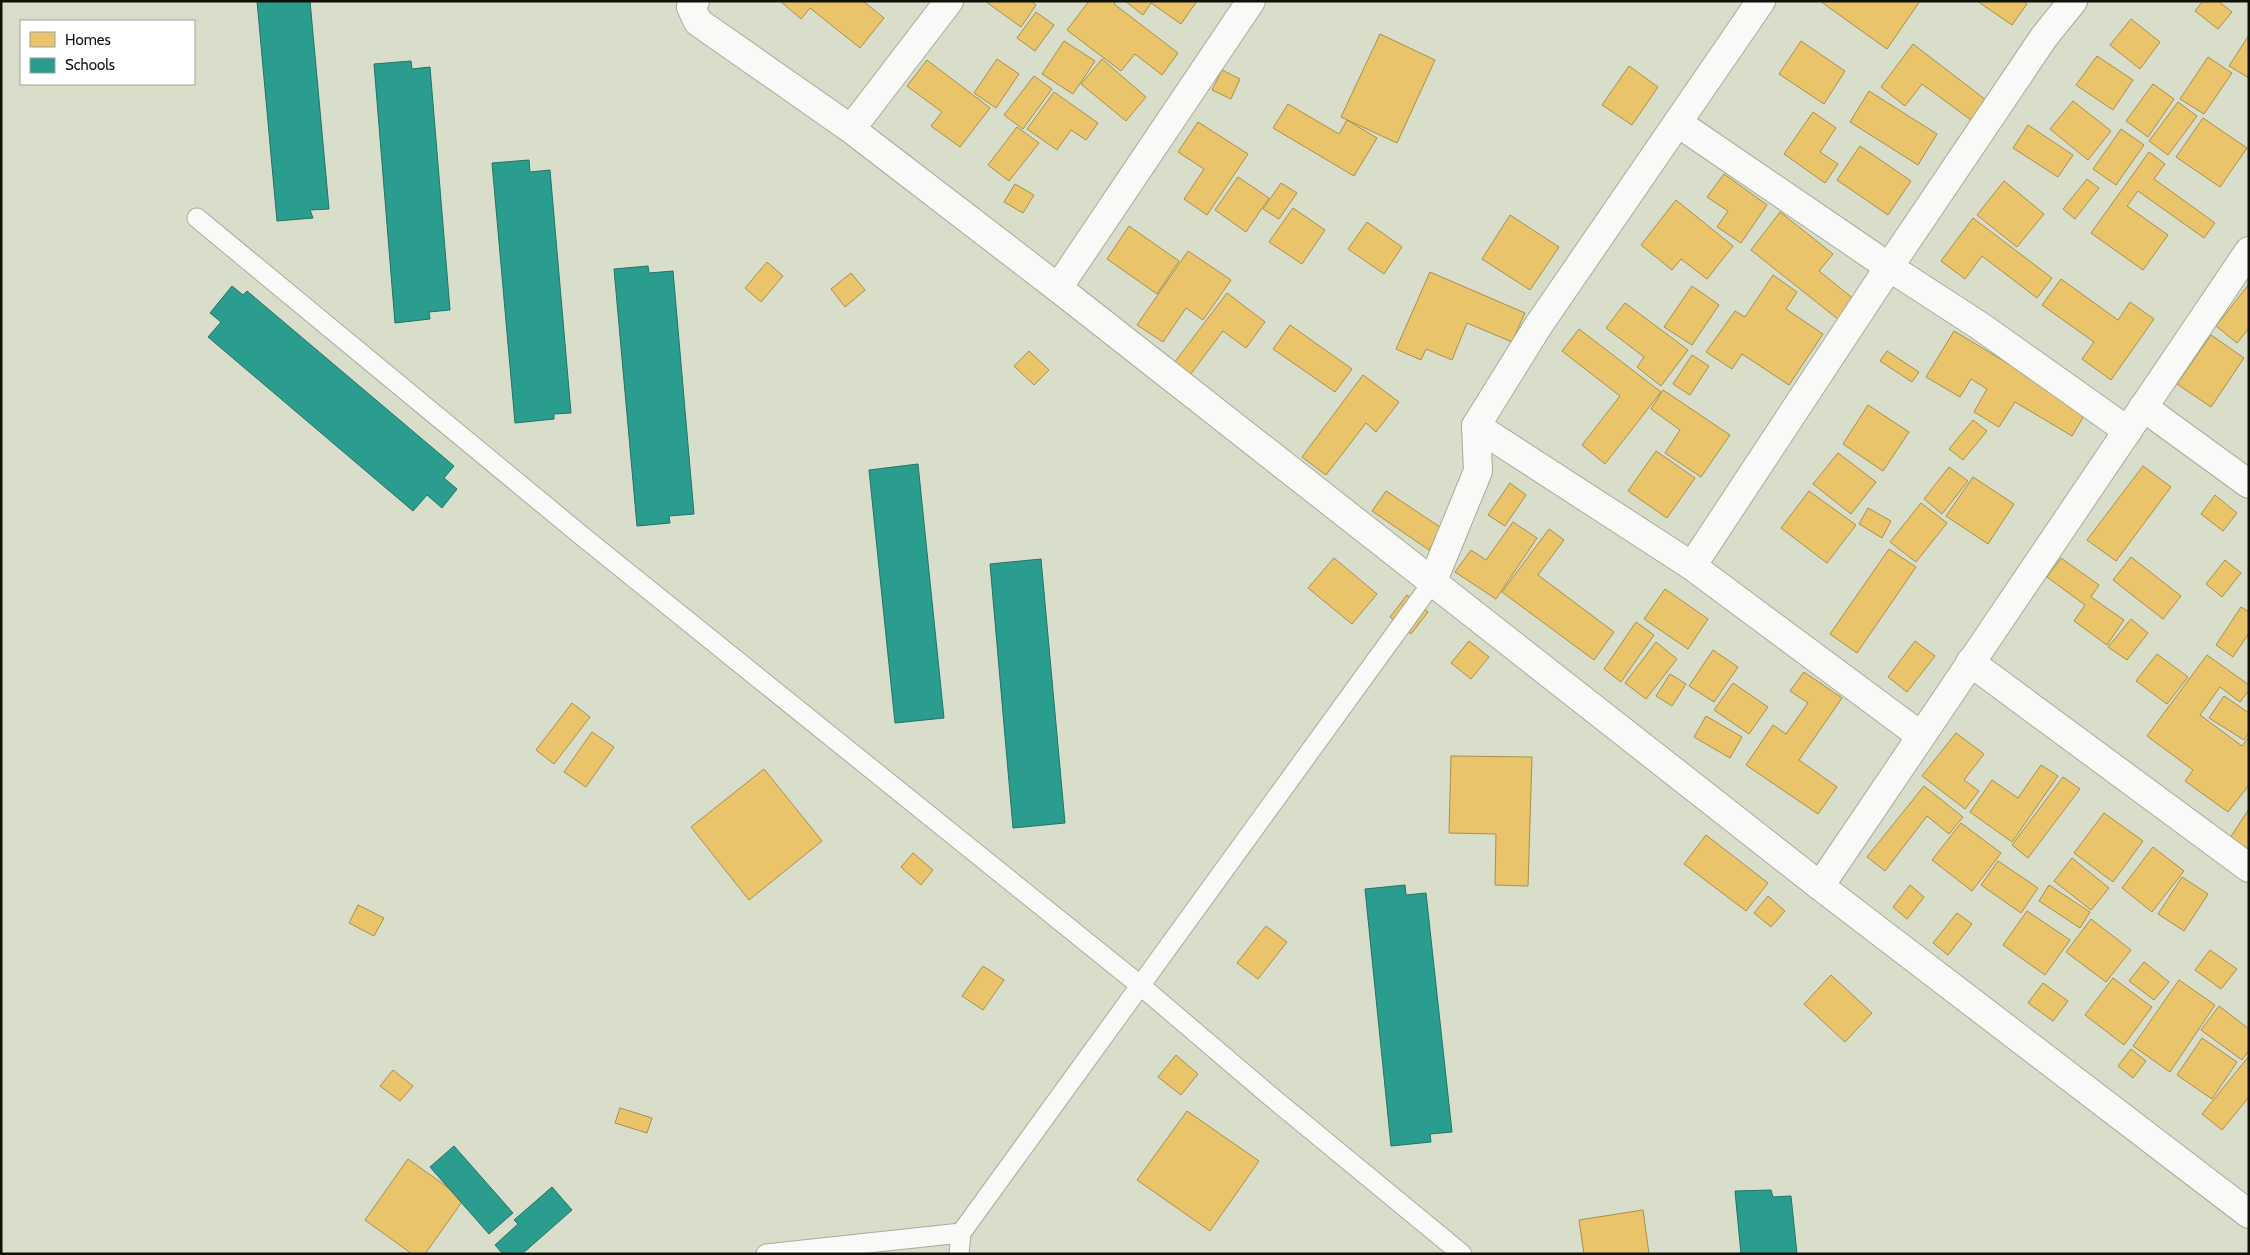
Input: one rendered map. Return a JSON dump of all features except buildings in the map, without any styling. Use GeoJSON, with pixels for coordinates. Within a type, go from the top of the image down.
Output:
{"type":"FeatureCollection","features":[{"type":"Feature","properties":{"kind":"street"},"geometry":{"type":"LineString","coordinates":[[851,129],[949,1]]}},
{"type":"Feature","properties":{"kind":"street"},"geometry":{"type":"LineString","coordinates":[[1058,288],[1251,1]]}},
{"type":"Feature","properties":{"kind":"street"},"geometry":{"type":"LineString","coordinates":[[1432,583],[1478,471],[1476,426],[1538,326],[1761,1]]}},
{"type":"Feature","properties":{"kind":"street"},"geometry":{"type":"LineString","coordinates":[[1692,566],[1889,267],[2044,37],[2073,1]]}},
{"type":"Feature","properties":{"kind":"street"},"geometry":{"type":"LineString","coordinates":[[689,3],[698,22],[851,129],[1058,288],[1820,886],[2249,1214]]}},
{"type":"Feature","properties":{"kind":"street"},"geometry":{"type":"LineString","coordinates":[[1678,123],[1889,267],[1980,326],[2128,431]]}},
{"type":"Feature","properties":{"kind":"street"},"geometry":{"type":"LineString","coordinates":[[1820,886],[2249,251]]}},
{"type":"Feature","properties":{"kind":"street"},"geometry":{"type":"LineString","coordinates":[[2143,407],[2249,484]]}},
{"type":"Feature","properties":{"kind":"street"},"geometry":{"type":"LineString","coordinates":[[1476,426],[1692,566],[1920,736]]}},
{"type":"Feature","properties":{"kind":"street"},"geometry":{"type":"LineString","coordinates":[[1970,662],[2249,868]]}},
{"type":"Feature","properties":{"kind":"lane"},"geometry":{"type":"LineString","coordinates":[[197,218],[582,536],[1141,986],[1269,1095],[1462,1254]]}},
{"type":"Feature","properties":{"kind":"lane"},"geometry":{"type":"LineString","coordinates":[[959,1254],[961,1233],[1432,583]]}},
{"type":"Feature","properties":{"kind":"lane"},"geometry":{"type":"LineString","coordinates":[[766,1254],[961,1233]]}}]}
